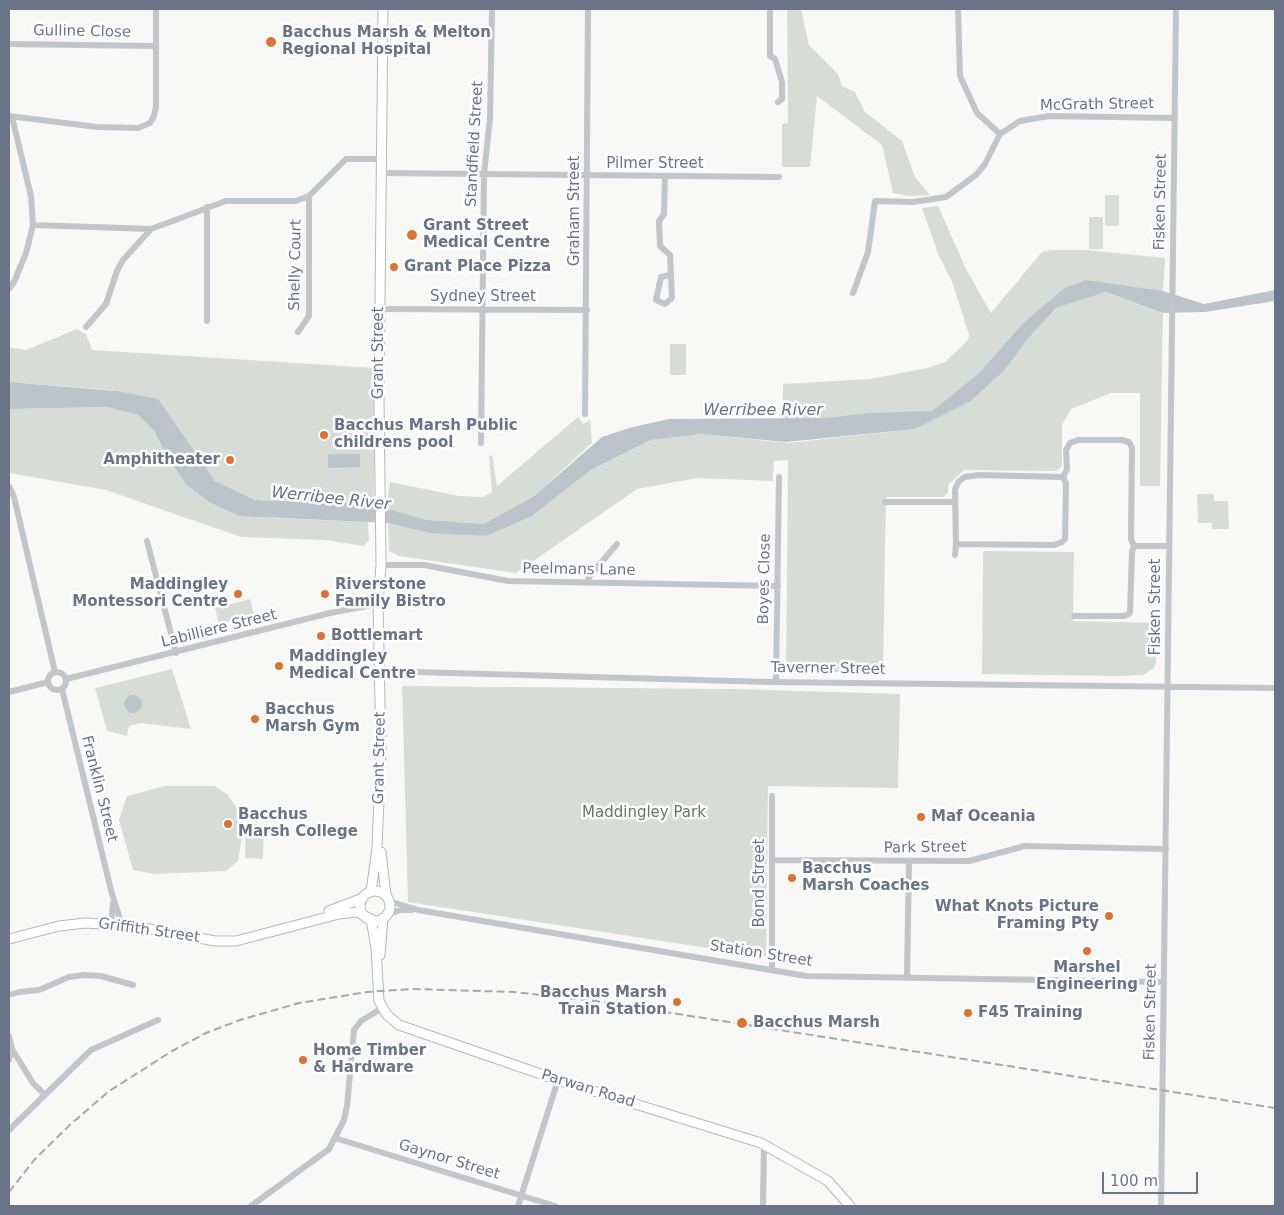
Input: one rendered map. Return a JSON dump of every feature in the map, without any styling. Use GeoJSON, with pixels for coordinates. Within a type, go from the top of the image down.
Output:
{"type":"FeatureCollection","features":[{"type":"Feature","properties":{"kind":"main road","name":"Grant Street"},"geometry":{"type":"LineString","coordinates":[[371,892],[379,817],[380,672],[378,604],[381,565],[382,499],[380,309],[384,9]]}},
{"type":"Feature","properties":{"kind":"main road","name":"Grant Street"},"geometry":{"type":"LineString","coordinates":[[379,817],[387,898]]}},
{"type":"Feature","properties":{"kind":"main road"},"geometry":{"type":"LineString","coordinates":[[378,975],[369,918],[361,908],[363,898],[371,892],[378,891],[387,898],[390,908],[385,917],[378,975],[378,997],[382,1008]]}},
{"type":"Feature","properties":{"kind":"main road","name":"Griffith Street"},"geometry":{"type":"LineString","coordinates":[[261,935],[363,898]]}},
{"type":"Feature","properties":{"kind":"main road","name":"Griffith Street"},"geometry":{"type":"LineString","coordinates":[[9,939],[60,926],[85,923],[122,925],[215,941],[236,941],[339,914],[357,912],[369,918]]}},
{"type":"Feature","properties":{"kind":"main road"},"geometry":{"type":"LineString","coordinates":[[369,918],[385,917]]}},
{"type":"Feature","properties":{"kind":"main road","name":"Parwan Road"},"geometry":{"type":"LineString","coordinates":[[382,1008],[393,1021],[407,1029],[558,1080],[764,1144],[828,1181],[850,1206]]}},
{"type":"Feature","properties":{"kind":"street"},"geometry":{"type":"LineString","coordinates":[[9,290],[26,253],[33,226],[31,196],[10,116],[97,127],[144,126],[154,116],[156,106],[156,9]]}},
{"type":"Feature","properties":{"kind":"street","name":"Standfield Street"},"geometry":{"type":"LineString","coordinates":[[481,443],[484,174],[490,118],[492,9]]}},
{"type":"Feature","properties":{"kind":"street","name":"Graham Street"},"geometry":{"type":"LineString","coordinates":[[585,414],[588,9]]}},
{"type":"Feature","properties":{"kind":"street"},"geometry":{"type":"LineString","coordinates":[[770,9],[770,56],[775,59],[782,82],[782,99],[778,102]]}},
{"type":"Feature","properties":{"kind":"street"},"geometry":{"type":"LineString","coordinates":[[853,293],[868,252],[875,201],[913,202],[946,198],[976,175],[985,164],[1000,134],[977,114],[960,76],[958,9]]}},
{"type":"Feature","properties":{"kind":"street","name":"Fisken Street"},"geometry":{"type":"LineString","coordinates":[[1160,1206],[1176,9]]}},
{"type":"Feature","properties":{"kind":"street","name":"Gulline Close"},"geometry":{"type":"LineString","coordinates":[[9,44],[155,46]]}},
{"type":"Feature","properties":{"kind":"street","name":"McGrath Street"},"geometry":{"type":"LineString","coordinates":[[1000,134],[1020,121],[1048,116],[1175,118]]}},
{"type":"Feature","properties":{"kind":"street"},"geometry":{"type":"LineString","coordinates":[[33,226],[150,229],[226,201],[296,201],[309,196],[346,159],[381,159]]}},
{"type":"Feature","properties":{"kind":"street","name":"Pilmer Street"},"geometry":{"type":"LineString","coordinates":[[381,173],[779,177]]}},
{"type":"Feature","properties":{"kind":"street"},"geometry":{"type":"LineString","coordinates":[[665,176],[664,214],[659,221],[660,246],[670,255],[670,275]]}},
{"type":"Feature","properties":{"kind":"street","name":"Shelly Court"},"geometry":{"type":"LineString","coordinates":[[298,332],[309,316],[309,196]]}},
{"type":"Feature","properties":{"kind":"street"},"geometry":{"type":"LineString","coordinates":[[207,207],[207,321]]}},
{"type":"Feature","properties":{"kind":"street"},"geometry":{"type":"LineString","coordinates":[[86,327],[106,304],[117,271],[123,260],[150,229]]}},
{"type":"Feature","properties":{"kind":"street","name":"Sydney Street"},"geometry":{"type":"LineString","coordinates":[[380,309],[587,310]]}},
{"type":"Feature","properties":{"kind":"street"},"geometry":{"type":"LineString","coordinates":[[956,544],[1054,545],[1062,542],[1065,536],[1066,483],[1063,477],[1066,469],[1066,450],[1070,443],[1078,440],[1129,442],[1132,448],[1131,539],[1134,546],[1132,552],[1130,613],[1124,616],[1074,616]]}},
{"type":"Feature","properties":{"kind":"street"},"geometry":{"type":"LineString","coordinates":[[955,555],[955,502],[959,481],[972,475],[1063,477]]}},
{"type":"Feature","properties":{"kind":"street","name":"Boyes Close"},"geometry":{"type":"LineString","coordinates":[[776,681],[779,477]]}},
{"type":"Feature","properties":{"kind":"street"},"geometry":{"type":"LineString","coordinates":[[9,486],[14,497],[55,672]]}},
{"type":"Feature","properties":{"kind":"street"},"geometry":{"type":"LineString","coordinates":[[885,502],[955,502]]}},
{"type":"Feature","properties":{"kind":"street"},"geometry":{"type":"LineString","coordinates":[[147,541],[176,653]]}},
{"type":"Feature","properties":{"kind":"street"},"geometry":{"type":"LineString","coordinates":[[587,583],[589,576],[616,544]]}},
{"type":"Feature","properties":{"kind":"street"},"geometry":{"type":"LineString","coordinates":[[1134,546],[1168,546]]}},
{"type":"Feature","properties":{"kind":"street","name":"Peelmans Lane"},"geometry":{"type":"LineString","coordinates":[[381,565],[424,565],[508,581],[778,586]]}},
{"type":"Feature","properties":{"kind":"street","name":"Labilliere Street"},"geometry":{"type":"LineString","coordinates":[[66,680],[330,613],[378,604]]}},
{"type":"Feature","properties":{"kind":"street"},"geometry":{"type":"LineString","coordinates":[[55,672],[63,674],[66,680],[62,689],[52,688],[48,682],[49,676],[55,672]]}},
{"type":"Feature","properties":{"kind":"street","name":"Taverner Street"},"geometry":{"type":"LineString","coordinates":[[380,672],[776,681],[1275,688]]}},
{"type":"Feature","properties":{"kind":"street"},"geometry":{"type":"LineString","coordinates":[[9,692],[48,682]]}},
{"type":"Feature","properties":{"kind":"street","name":"Franklin Street"},"geometry":{"type":"LineString","coordinates":[[62,689],[112,894],[122,925]]}},
{"type":"Feature","properties":{"kind":"street","name":"Bond Street"},"geometry":{"type":"LineString","coordinates":[[772,796],[772,970]]}},
{"type":"Feature","properties":{"kind":"street","name":"Park Street"},"geometry":{"type":"LineString","coordinates":[[772,860],[969,861],[1025,846],[1166,849]]}},
{"type":"Feature","properties":{"kind":"street"},"geometry":{"type":"LineString","coordinates":[[907,977],[909,861]]}},
{"type":"Feature","properties":{"kind":"street","name":"Franklin Street"},"geometry":{"type":"LineString","coordinates":[[111,924],[112,894]]}},
{"type":"Feature","properties":{"kind":"street","name":"Station Street"},"geometry":{"type":"LineString","coordinates":[[387,898],[418,910]]}},
{"type":"Feature","properties":{"kind":"street","name":"Station Street"},"geometry":{"type":"LineString","coordinates":[[385,917],[401,910],[418,910],[806,976],[1164,982]]}},
{"type":"Feature","properties":{"kind":"street"},"geometry":{"type":"LineString","coordinates":[[9,995],[39,990],[69,977],[84,975],[100,976],[133,985]]}},
{"type":"Feature","properties":{"kind":"street"},"geometry":{"type":"LineString","coordinates":[[251,1206],[329,1149],[344,1120],[347,1106],[354,1030],[361,1021],[382,1008]]}},
{"type":"Feature","properties":{"kind":"street"},"geometry":{"type":"LineString","coordinates":[[9,1130],[91,1050],[158,1020]]}},
{"type":"Feature","properties":{"kind":"street"},"geometry":{"type":"LineString","coordinates":[[9,1036],[12,1049],[32,1082],[45,1095]]}},
{"type":"Feature","properties":{"kind":"street"},"geometry":{"type":"LineString","coordinates":[[9,1060],[12,1049]]}},
{"type":"Feature","properties":{"kind":"street"},"geometry":{"type":"LineString","coordinates":[[518,1206],[558,1080]]}},
{"type":"Feature","properties":{"kind":"street","name":"Gaynor Street"},"geometry":{"type":"LineString","coordinates":[[335,1138],[555,1206]]}},
{"type":"Feature","properties":{"kind":"street"},"geometry":{"type":"LineString","coordinates":[[762,1206],[764,1144]]}},
{"type":"Feature","properties":{"kind":"green space"},"geometry":{"type":"Polygon","coordinates":[[[787,9],[801,9],[809,45],[838,74],[842,86],[855,92],[865,112],[902,141],[915,177],[930,195],[909,196],[893,193],[882,145],[817,96],[810,167],[782,167],[782,124],[788,123],[787,9]]]}},
{"type":"Feature","properties":{"kind":"green space"},"geometry":{"type":"Polygon","coordinates":[[[1105,195],[1119,195],[1119,226],[1105,226],[1105,195]]]}},
{"type":"Feature","properties":{"kind":"green space"},"geometry":{"type":"Polygon","coordinates":[[[938,206],[966,269],[991,313],[1042,252],[1052,250],[1086,250],[1165,258],[1163,291],[1063,289],[1022,324],[979,373],[932,411],[782,424],[783,384],[870,379],[927,368],[945,362],[968,340],[969,335],[952,282],[939,256],[922,208],[938,206]]]}},
{"type":"Feature","properties":{"kind":"green space"},"geometry":{"type":"Polygon","coordinates":[[[1089,217],[1103,217],[1103,249],[1089,249],[1089,217]]]}},
{"type":"Feature","properties":{"kind":"green space"},"geometry":{"type":"Polygon","coordinates":[[[1106,292],[1163,313],[1160,486],[1140,486],[1140,393],[1111,393],[1071,409],[1062,425],[1062,466],[1056,471],[964,470],[948,485],[948,493],[943,497],[886,497],[883,673],[786,671],[788,460],[774,461],[773,481],[697,478],[637,489],[516,573],[399,556],[389,551],[388,523],[429,533],[532,516],[591,470],[651,440],[701,434],[788,443],[915,429],[971,401],[1005,370],[1026,341],[1056,308],[1106,292]]]}},
{"type":"Feature","properties":{"kind":"green space"},"geometry":{"type":"Polygon","coordinates":[[[77,329],[86,334],[92,350],[375,368],[374,506],[255,500],[215,481],[188,444],[113,390],[9,382],[9,347],[26,350],[77,329]]]}},
{"type":"Feature","properties":{"kind":"green space"},"geometry":{"type":"Polygon","coordinates":[[[670,344],[686,344],[686,375],[670,375],[670,344]]]}},
{"type":"Feature","properties":{"kind":"green space"},"geometry":{"type":"Polygon","coordinates":[[[107,407],[138,415],[154,431],[166,454],[271,518],[368,522],[369,540],[364,546],[325,540],[241,537],[106,490],[9,473],[9,409],[107,407]]]}},
{"type":"Feature","properties":{"kind":"green space"},"geometry":{"type":"Polygon","coordinates":[[[578,417],[583,424],[590,420],[592,443],[534,496],[484,524],[428,520],[386,510],[390,482],[459,496],[483,497],[492,492],[489,456],[492,455],[497,486],[578,417]]]}},
{"type":"Feature","properties":{"kind":"green space"},"geometry":{"type":"Polygon","coordinates":[[[1197,494],[1214,494],[1214,501],[1228,501],[1229,529],[1212,529],[1212,523],[1198,523],[1197,494]]]}},
{"type":"Feature","properties":{"kind":"green space"},"geometry":{"type":"Polygon","coordinates":[[[983,551],[1074,552],[1073,621],[1158,623],[1154,668],[1143,675],[1118,676],[982,674],[983,551]]]}},
{"type":"Feature","properties":{"kind":"green space"},"geometry":{"type":"Polygon","coordinates":[[[250,599],[254,615],[219,624],[215,608],[250,599]]]}},
{"type":"Feature","properties":{"kind":"green space"},"geometry":{"type":"Polygon","coordinates":[[[172,669],[191,729],[141,723],[129,726],[127,736],[107,731],[95,688],[172,669]]]}},
{"type":"Feature","properties":{"kind":"green space","name":"Maddingley Park"},"geometry":{"type":"Polygon","coordinates":[[[402,686],[734,689],[900,694],[898,788],[768,786],[766,957],[408,902],[402,686]]]}},
{"type":"Feature","properties":{"kind":"green space"},"geometry":{"type":"Polygon","coordinates":[[[165,786],[215,786],[228,795],[240,813],[243,830],[238,861],[226,871],[155,874],[133,870],[119,820],[127,796],[165,786]]]}},
{"type":"Feature","properties":{"kind":"green space"},"geometry":{"type":"Polygon","coordinates":[[[246,823],[264,825],[263,859],[245,858],[246,823]]]}},
{"type":"Feature","properties":{"kind":"shaded area"},"geometry":{"type":"Polygon","coordinates":[[[1086,280],[1163,291],[1204,304],[1275,290],[1275,301],[1205,312],[1163,313],[1106,292],[1056,308],[1026,341],[1005,370],[971,401],[915,429],[786,442],[701,434],[651,440],[591,470],[532,516],[486,536],[429,533],[388,523],[239,516],[209,502],[186,484],[166,454],[154,431],[138,415],[107,407],[9,409],[9,382],[116,391],[158,399],[215,481],[255,500],[367,504],[428,520],[484,524],[534,496],[602,437],[629,428],[669,419],[827,418],[869,413],[932,411],[979,373],[1022,324],[1063,289],[1086,280]]]}},
{"type":"Feature","properties":{"kind":"shaded area"},"geometry":{"type":"Polygon","coordinates":[[[328,454],[360,454],[360,467],[328,468],[328,454]]]}},
{"type":"Feature","properties":{"kind":"shaded area"},"geometry":{"type":"Polygon","coordinates":[[[133,695],[139,698],[142,704],[139,710],[133,713],[127,710],[124,704],[127,698],[133,695]]]}},
{"type":"Feature","properties":{"kind":"railway"},"geometry":{"type":"LineString","coordinates":[[9,1192],[35,1159],[72,1123],[108,1092],[172,1051],[206,1033],[240,1020],[299,1003],[367,992],[413,989],[514,992],[595,1001],[1275,1108]]}},
{"type":"Feature","properties":{"kind":"place","name":"Bacchus Marsh & Melton Regional Hospital"},"geometry":{"type":"Point","coordinates":[271,42]}},
{"type":"Feature","properties":{"kind":"place","name":"Grant Street Medical Centre"},"geometry":{"type":"Point","coordinates":[412,235]}},
{"type":"Feature","properties":{"kind":"place","name":"Grant Place Pizza"},"geometry":{"type":"Point","coordinates":[394,267]}},
{"type":"Feature","properties":{"kind":"place","name":"Bacchus Marsh Public childrens pool"},"geometry":{"type":"Point","coordinates":[324,435]}},
{"type":"Feature","properties":{"kind":"place","name":"Amphitheater"},"geometry":{"type":"Point","coordinates":[230,460]}},
{"type":"Feature","properties":{"kind":"place","name":"Maddingley Montessori Centre"},"geometry":{"type":"Point","coordinates":[238,594]}},
{"type":"Feature","properties":{"kind":"place","name":"Riverstone Family Bistro"},"geometry":{"type":"Point","coordinates":[325,594]}},
{"type":"Feature","properties":{"kind":"place","name":"Bottlemart"},"geometry":{"type":"Point","coordinates":[321,636]}},
{"type":"Feature","properties":{"kind":"place","name":"Maddingley Medical Centre"},"geometry":{"type":"Point","coordinates":[279,666]}},
{"type":"Feature","properties":{"kind":"place","name":"Bacchus Marsh Gym"},"geometry":{"type":"Point","coordinates":[255,719]}},
{"type":"Feature","properties":{"kind":"place","name":"Maf Oceania"},"geometry":{"type":"Point","coordinates":[921,817]}},
{"type":"Feature","properties":{"kind":"place","name":"Bacchus Marsh College"},"geometry":{"type":"Point","coordinates":[228,824]}},
{"type":"Feature","properties":{"kind":"place","name":"Bacchus Marsh Coaches"},"geometry":{"type":"Point","coordinates":[792,878]}},
{"type":"Feature","properties":{"kind":"place","name":"What Knots Picture Framing Pty"},"geometry":{"type":"Point","coordinates":[1109,916]}},
{"type":"Feature","properties":{"kind":"place","name":"Marshel Engineering"},"geometry":{"type":"Point","coordinates":[1087,951]}},
{"type":"Feature","properties":{"kind":"place","name":"Bacchus Marsh Train Station"},"geometry":{"type":"Point","coordinates":[677,1002]}},
{"type":"Feature","properties":{"kind":"place","name":"F45 Training"},"geometry":{"type":"Point","coordinates":[968,1013]}},
{"type":"Feature","properties":{"kind":"place","name":"Bacchus Marsh"},"geometry":{"type":"Point","coordinates":[742,1023]}},
{"type":"Feature","properties":{"kind":"place","name":"Home Timber & Hardware"},"geometry":{"type":"Point","coordinates":[303,1060]}},
{"type":"Feature","properties":{"kind":"water label","name":"Werribee River"},"geometry":{"type":"Point","coordinates":[763,411]}},
{"type":"Feature","properties":{"kind":"water label","name":"Werribee River"},"geometry":{"type":"Point","coordinates":[331,499]}}]}
